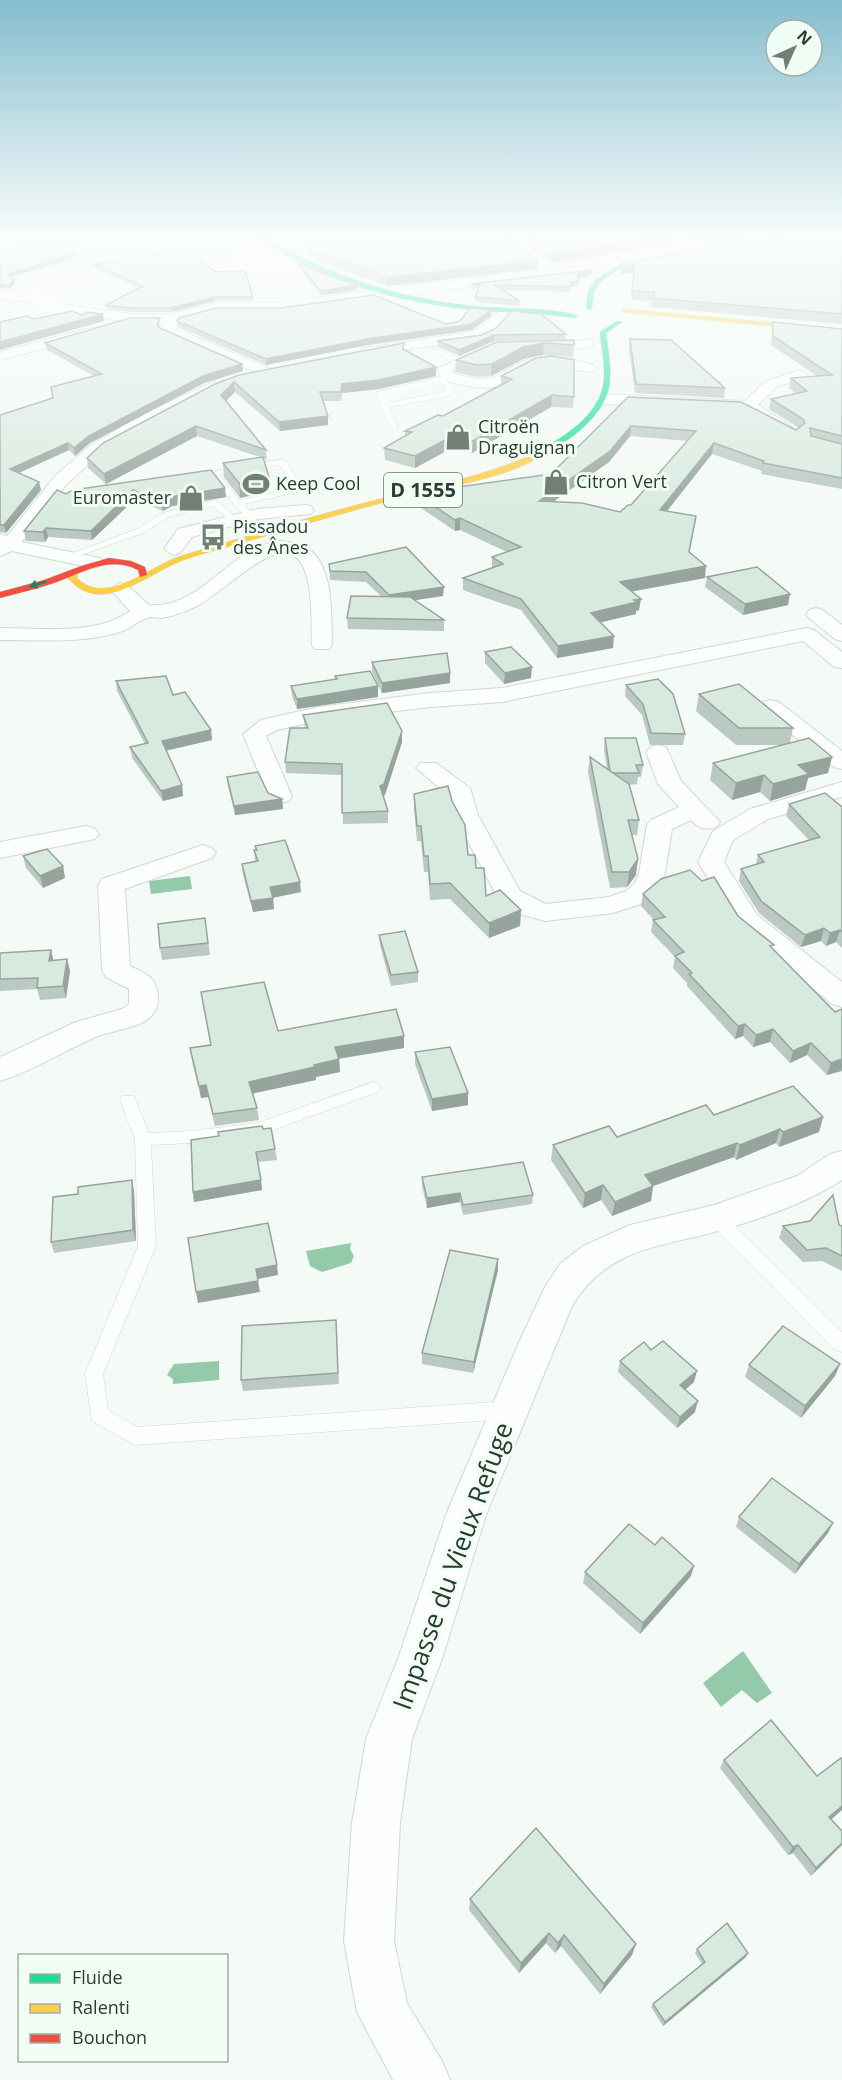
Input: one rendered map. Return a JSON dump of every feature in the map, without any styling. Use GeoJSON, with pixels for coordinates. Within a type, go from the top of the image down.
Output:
{"type":"FeatureCollection","features":[{"type":"Feature","properties":{"kind":"main road"},"geometry":{"type":"LineString","coordinates":[[586,385],[589,368],[588,334]]}},
{"type":"Feature","properties":{"kind":"main road","name":"D 1555"},"geometry":{"type":"LineString","coordinates":[[143,575],[170,562],[283,527],[465,479],[531,458],[561,442],[585,423],[601,399],[605,392],[606,369],[603,334]]}},
{"type":"Feature","properties":{"kind":"main road","name":"D 1555"},"geometry":{"type":"LineString","coordinates":[[124,560],[160,552],[305,510],[489,464],[547,438],[569,420],[574,411]]}},
{"type":"Feature","properties":{"kind":"main road"},"geometry":{"type":"LineString","coordinates":[[0,608],[85,588],[120,589],[138,581],[143,575],[142,569],[136,563],[124,560],[93,562]]}},
{"type":"Feature","properties":{"kind":"main road"},"geometry":{"type":"LineString","coordinates":[[0,595],[73,563],[72,578],[76,584],[85,588]]}},
{"type":"Feature","properties":{"kind":"street"},"geometry":{"type":"LineString","coordinates":[[0,356],[76,334]]}},
{"type":"Feature","properties":{"kind":"street"},"geometry":{"type":"LineString","coordinates":[[176,334],[265,372]]}},
{"type":"Feature","properties":{"kind":"street"},"geometry":{"type":"LineString","coordinates":[[348,355],[480,334]]}},
{"type":"Feature","properties":{"kind":"street"},"geometry":{"type":"LineString","coordinates":[[588,342],[571,346],[494,347],[444,369],[443,375],[476,383],[495,382],[528,364],[541,362],[577,363],[589,368]]}},
{"type":"Feature","properties":{"kind":"street"},"geometry":{"type":"LineString","coordinates":[[93,562],[73,563],[3,545],[61,480],[97,448],[210,388],[284,368]]}},
{"type":"Feature","properties":{"kind":"street"},"geometry":{"type":"LineString","coordinates":[[750,406],[766,386],[776,380],[800,374]]}},
{"type":"Feature","properties":{"kind":"street"},"geometry":{"type":"LineString","coordinates":[[601,399],[750,406],[757,413],[793,433]]}},
{"type":"Feature","properties":{"kind":"street"},"geometry":{"type":"LineString","coordinates":[[160,552],[185,533],[240,513],[305,510]]}},
{"type":"Feature","properties":{"kind":"street"},"geometry":{"type":"LineString","coordinates":[[120,589],[144,610],[164,610],[185,606],[258,553],[271,547],[287,546],[300,550],[319,579],[322,645]]}},
{"type":"Feature","properties":{"kind":"street"},"geometry":{"type":"LineString","coordinates":[[0,634],[70,634],[89,631],[134,620],[144,610]]}},
{"type":"Feature","properties":{"kind":"street"},"geometry":{"type":"LineString","coordinates":[[816,614],[842,635]]}},
{"type":"Feature","properties":{"kind":"street"},"geometry":{"type":"LineString","coordinates":[[280,796],[254,734],[269,725],[357,709],[430,700],[502,695],[807,634],[842,662]]}},
{"type":"Feature","properties":{"kind":"street"},"geometry":{"type":"LineString","coordinates":[[771,707],[842,762]]}},
{"type":"Feature","properties":{"kind":"street"},"geometry":{"type":"LineString","coordinates":[[658,752],[670,784],[722,837]]}},
{"type":"Feature","properties":{"kind":"street"},"geometry":{"type":"LineString","coordinates":[[428,768],[461,793],[466,815],[509,896],[526,907],[545,912],[613,905],[635,897],[647,886],[652,873],[660,825],[694,810]]}},
{"type":"Feature","properties":{"kind":"street"},"geometry":{"type":"LineString","coordinates":[[842,789],[759,814],[722,837],[711,862],[747,921],[842,997]]}},
{"type":"Feature","properties":{"kind":"street"},"geometry":{"type":"LineString","coordinates":[[0,850],[86,834]]}},
{"type":"Feature","properties":{"kind":"street"},"geometry":{"type":"LineString","coordinates":[[0,1070],[87,1029],[132,1016],[144,1008],[143,985],[116,970],[111,885],[203,853]]}},
{"type":"Feature","properties":{"kind":"street","name":"Impasse du Vieux Refuge"},"geometry":{"type":"LineString","coordinates":[[423,2080],[383,2012],[369,1941],[376,1823],[389,1739],[421,1656],[466,1515],[537,1342],[558,1298],[573,1274],[595,1256],[630,1239],[716,1218],[809,1185],[842,1162]]}},
{"type":"Feature","properties":{"kind":"lane"},"geometry":{"type":"LineString","coordinates":[[434,350],[459,362]]}},
{"type":"Feature","properties":{"kind":"lane"},"geometry":{"type":"LineString","coordinates":[[384,406],[446,394],[452,390],[443,375],[380,394],[384,406],[394,428]]}},
{"type":"Feature","properties":{"kind":"lane"},"geometry":{"type":"LineString","coordinates":[[73,563],[140,531],[166,515],[215,503],[240,513],[299,491],[283,462],[214,472],[240,513]]}},
{"type":"Feature","properties":{"kind":"lane"},"geometry":{"type":"LineString","coordinates":[[143,1139],[191,1137],[259,1129],[373,1088]]}},
{"type":"Feature","properties":{"kind":"lane"},"geometry":{"type":"LineString","coordinates":[[128,1100],[143,1139],[147,1246],[94,1374],[99,1415],[135,1437],[511,1410]]}},
{"type":"Feature","properties":{"kind":"lane"},"geometry":{"type":"LineString","coordinates":[[716,1218],[842,1344]]}},
{"type":"Feature","properties":{"kind":"shaded area"},"geometry":{"type":"Polygon","coordinates":[[[190,876],[192,889],[151,894],[149,881],[190,876]]]}},
{"type":"Feature","properties":{"kind":"shaded area"},"geometry":{"type":"Polygon","coordinates":[[[351,1243],[350,1249],[354,1256],[351,1263],[322,1272],[310,1266],[306,1251],[351,1243]]]}},
{"type":"Feature","properties":{"kind":"shaded area"},"geometry":{"type":"Polygon","coordinates":[[[219,1361],[219,1380],[173,1384],[173,1379],[167,1375],[174,1364],[219,1361]]]}},
{"type":"Feature","properties":{"kind":"shaded area"},"geometry":{"type":"Polygon","coordinates":[[[743,1651],[772,1693],[757,1703],[742,1690],[721,1707],[703,1683],[743,1651]]]}},
{"type":"Feature","properties":{"kind":"building"},"geometry":{"type":"Polygon","coordinates":[[[0,334],[29,334],[0,342],[0,334]]]}},
{"type":"Feature","properties":{"kind":"building"},"geometry":{"type":"Polygon","coordinates":[[[75,334],[174,334],[242,364],[203,376],[89,436],[74,448],[68,443],[10,469],[39,482],[4,525],[0,525],[0,415],[53,398],[51,387],[102,374],[45,343],[75,334]]]}},
{"type":"Feature","properties":{"kind":"building"},"geometry":{"type":"Polygon","coordinates":[[[208,334],[402,334],[367,339],[266,359],[208,334]]]}},
{"type":"Feature","properties":{"kind":"building"},"geometry":{"type":"Polygon","coordinates":[[[561,334],[494,335],[459,350],[438,341],[482,335],[561,334]]]}},
{"type":"Feature","properties":{"kind":"building"},"geometry":{"type":"Polygon","coordinates":[[[773,334],[842,334],[842,436],[810,428],[811,436],[842,444],[842,478],[763,463],[764,461],[714,443],[660,510],[696,516],[689,552],[706,566],[620,582],[641,599],[634,600],[637,602],[591,613],[614,636],[558,646],[521,599],[463,578],[503,564],[492,557],[521,547],[460,518],[455,520],[415,493],[551,474],[628,397],[741,402],[796,430],[805,423],[803,419],[771,399],[807,391],[791,378],[832,375],[773,334]],[[631,426],[610,451],[539,501],[582,503],[620,512],[631,505],[696,431],[631,426]]]}},
{"type":"Feature","properties":{"kind":"building"},"geometry":{"type":"Polygon","coordinates":[[[630,339],[671,340],[725,388],[636,384],[630,339]]]}},
{"type":"Feature","properties":{"kind":"building"},"geometry":{"type":"Polygon","coordinates":[[[574,340],[574,345],[544,343],[523,347],[492,364],[477,365],[456,360],[497,342],[574,340]]]}},
{"type":"Feature","properties":{"kind":"building"},"geometry":{"type":"Polygon","coordinates":[[[404,343],[403,349],[436,367],[379,380],[342,384],[341,392],[320,392],[328,416],[279,422],[234,382],[221,395],[266,450],[196,426],[104,474],[87,458],[103,443],[215,384],[239,375],[404,343]]]}},
{"type":"Feature","properties":{"kind":"building"},"geometry":{"type":"Polygon","coordinates":[[[551,356],[574,360],[574,397],[552,395],[473,441],[452,436],[415,456],[384,448],[412,432],[405,431],[438,415],[443,416],[512,379],[501,376],[536,358],[551,356]]]}},
{"type":"Feature","properties":{"kind":"building"},"geometry":{"type":"Polygon","coordinates":[[[263,457],[269,477],[239,483],[223,463],[263,457]]]}},
{"type":"Feature","properties":{"kind":"building"},"geometry":{"type":"Polygon","coordinates":[[[211,470],[225,488],[170,497],[161,502],[133,490],[91,531],[46,528],[43,532],[24,531],[57,490],[66,494],[73,490],[211,470]]]}},
{"type":"Feature","properties":{"kind":"building"},"geometry":{"type":"Polygon","coordinates":[[[406,547],[444,587],[389,595],[366,572],[330,571],[329,564],[406,547]]]}},
{"type":"Feature","properties":{"kind":"building"},"geometry":{"type":"Polygon","coordinates":[[[757,567],[790,594],[745,604],[707,577],[757,567]]]}},
{"type":"Feature","properties":{"kind":"building"},"geometry":{"type":"Polygon","coordinates":[[[351,596],[410,597],[444,620],[347,618],[351,596]]]}},
{"type":"Feature","properties":{"kind":"building"},"geometry":{"type":"Polygon","coordinates":[[[511,647],[532,667],[505,673],[485,652],[511,647]]]}},
{"type":"Feature","properties":{"kind":"building"},"geometry":{"type":"Polygon","coordinates":[[[447,653],[450,673],[382,683],[372,662],[447,653]]]}},
{"type":"Feature","properties":{"kind":"building"},"geometry":{"type":"Polygon","coordinates":[[[370,671],[378,686],[297,699],[291,686],[337,679],[335,676],[370,671]]]}},
{"type":"Feature","properties":{"kind":"building"},"geometry":{"type":"Polygon","coordinates":[[[166,676],[173,695],[185,692],[211,730],[162,741],[182,785],[161,791],[130,747],[148,743],[116,681],[166,676]]]}},
{"type":"Feature","properties":{"kind":"building"},"geometry":{"type":"Polygon","coordinates":[[[658,679],[673,694],[685,734],[651,733],[643,704],[626,685],[658,679]]]}},
{"type":"Feature","properties":{"kind":"building"},"geometry":{"type":"Polygon","coordinates":[[[739,684],[793,728],[739,728],[699,694],[739,684]]]}},
{"type":"Feature","properties":{"kind":"building"},"geometry":{"type":"Polygon","coordinates":[[[387,703],[402,731],[384,784],[380,786],[388,811],[342,813],[342,764],[285,762],[290,728],[308,728],[303,715],[387,703]]]}},
{"type":"Feature","properties":{"kind":"building"},"geometry":{"type":"Polygon","coordinates":[[[605,738],[636,738],[643,765],[636,765],[639,773],[610,771],[605,738]]]}},
{"type":"Feature","properties":{"kind":"building"},"geometry":{"type":"Polygon","coordinates":[[[809,738],[832,757],[798,765],[809,774],[773,784],[764,775],[736,783],[713,763],[809,738]]]}},
{"type":"Feature","properties":{"kind":"building"},"geometry":{"type":"Polygon","coordinates":[[[590,757],[629,784],[639,820],[628,820],[638,859],[629,872],[612,872],[590,757]]]}},
{"type":"Feature","properties":{"kind":"building"},"geometry":{"type":"Polygon","coordinates":[[[258,772],[268,793],[282,799],[234,806],[227,777],[258,772]]]}},
{"type":"Feature","properties":{"kind":"building"},"geometry":{"type":"Polygon","coordinates":[[[448,786],[452,801],[465,825],[468,855],[475,855],[476,868],[484,868],[486,896],[500,890],[521,910],[489,923],[450,883],[430,884],[428,856],[424,856],[421,826],[417,826],[414,794],[448,786]]]}},
{"type":"Feature","properties":{"kind":"building"},"geometry":{"type":"Polygon","coordinates":[[[825,793],[842,807],[842,932],[840,930],[830,933],[824,928],[805,935],[761,901],[741,869],[764,862],[758,855],[820,837],[789,804],[825,793]]]}},
{"type":"Feature","properties":{"kind":"building"},"geometry":{"type":"Polygon","coordinates":[[[285,840],[300,882],[270,887],[273,898],[251,901],[242,864],[258,861],[255,846],[285,840]]]}},
{"type":"Feature","properties":{"kind":"building"},"geometry":{"type":"Polygon","coordinates":[[[47,849],[63,866],[40,876],[23,856],[47,849]]]}},
{"type":"Feature","properties":{"kind":"building"},"geometry":{"type":"Polygon","coordinates":[[[690,870],[702,881],[714,877],[738,916],[774,945],[770,946],[835,1012],[842,1009],[842,1059],[831,1063],[811,1043],[793,1051],[773,1029],[756,1035],[745,1024],[738,1026],[689,974],[692,973],[675,956],[684,952],[653,920],[665,917],[643,894],[661,879],[690,870]]]}},
{"type":"Feature","properties":{"kind":"building"},"geometry":{"type":"Polygon","coordinates":[[[205,918],[208,943],[160,948],[158,924],[205,918]]]}},
{"type":"Feature","properties":{"kind":"building"},"geometry":{"type":"Polygon","coordinates":[[[405,931],[418,972],[391,975],[379,935],[405,931]]]}},
{"type":"Feature","properties":{"kind":"building"},"geometry":{"type":"Polygon","coordinates":[[[51,950],[49,961],[67,959],[63,986],[37,988],[38,978],[0,979],[0,953],[51,950]]]}},
{"type":"Feature","properties":{"kind":"building"},"geometry":{"type":"Polygon","coordinates":[[[264,982],[278,1031],[396,1009],[404,1036],[335,1047],[339,1059],[314,1065],[315,1067],[249,1082],[257,1108],[213,1114],[206,1085],[199,1086],[190,1048],[211,1045],[201,992],[264,982]]]}},
{"type":"Feature","properties":{"kind":"building"},"geometry":{"type":"Polygon","coordinates":[[[450,1047],[468,1093],[432,1099],[415,1052],[450,1047]]]}},
{"type":"Feature","properties":{"kind":"building"},"geometry":{"type":"Polygon","coordinates":[[[793,1086],[823,1117],[783,1132],[780,1129],[740,1145],[737,1143],[645,1175],[653,1186],[615,1202],[603,1185],[585,1193],[553,1145],[609,1126],[617,1137],[706,1105],[714,1115],[793,1086]]]}},
{"type":"Feature","properties":{"kind":"building"},"geometry":{"type":"Polygon","coordinates":[[[262,1126],[263,1129],[271,1128],[275,1149],[256,1152],[261,1180],[193,1192],[191,1140],[219,1136],[218,1132],[262,1126]]]}},
{"type":"Feature","properties":{"kind":"building"},"geometry":{"type":"Polygon","coordinates":[[[523,1162],[533,1195],[463,1205],[460,1193],[427,1198],[422,1177],[523,1162]]]}},
{"type":"Feature","properties":{"kind":"building"},"geometry":{"type":"Polygon","coordinates":[[[132,1180],[133,1230],[51,1242],[53,1197],[78,1194],[78,1187],[132,1180]]]}},
{"type":"Feature","properties":{"kind":"building"},"geometry":{"type":"Polygon","coordinates":[[[833,1195],[839,1225],[842,1226],[842,1256],[826,1248],[807,1250],[783,1226],[810,1221],[833,1195]]]}},
{"type":"Feature","properties":{"kind":"building"},"geometry":{"type":"Polygon","coordinates":[[[268,1223],[277,1265],[256,1269],[258,1281],[196,1292],[188,1238],[268,1223]]]}},
{"type":"Feature","properties":{"kind":"building"},"geometry":{"type":"Polygon","coordinates":[[[450,1250],[498,1259],[474,1362],[422,1353],[450,1250]]]}},
{"type":"Feature","properties":{"kind":"building"},"geometry":{"type":"Polygon","coordinates":[[[336,1320],[338,1373],[241,1380],[242,1326],[336,1320]]]}},
{"type":"Feature","properties":{"kind":"building"},"geometry":{"type":"Polygon","coordinates":[[[783,1326],[840,1364],[805,1406],[749,1365],[783,1326]]]}},
{"type":"Feature","properties":{"kind":"building"},"geometry":{"type":"Polygon","coordinates":[[[663,1341],[697,1371],[680,1385],[698,1401],[680,1417],[620,1361],[644,1342],[651,1350],[663,1341]]]}},
{"type":"Feature","properties":{"kind":"building"},"geometry":{"type":"Polygon","coordinates":[[[772,1478],[833,1523],[799,1564],[739,1517],[772,1478]]]}},
{"type":"Feature","properties":{"kind":"building"},"geometry":{"type":"Polygon","coordinates":[[[629,1524],[655,1545],[662,1537],[694,1566],[643,1623],[585,1572],[629,1524]]]}},
{"type":"Feature","properties":{"kind":"building"},"geometry":{"type":"Polygon","coordinates":[[[771,1720],[817,1776],[842,1759],[842,1806],[829,1817],[842,1831],[842,1843],[816,1868],[798,1845],[793,1847],[724,1760],[771,1720]]]}},
{"type":"Feature","properties":{"kind":"building"},"geometry":{"type":"Polygon","coordinates":[[[536,1828],[636,1944],[604,1984],[564,1935],[558,1943],[549,1933],[521,1963],[470,1899],[536,1828]]]}},
{"type":"Feature","properties":{"kind":"building"},"geometry":{"type":"Polygon","coordinates":[[[727,1923],[748,1953],[665,2022],[653,2004],[705,1962],[697,1949],[727,1923]]]}},
{"type":"Feature","properties":{"kind":"traffic: fast"},"geometry":{"type":"LineString","coordinates":[[536,456],[576,430],[599,404],[607,379],[603,334]]}},
{"type":"Feature","properties":{"kind":"traffic: slow"},"geometry":{"type":"LineString","coordinates":[[75,571],[72,578],[82,588],[94,592],[107,591],[135,581],[180,559],[352,509],[488,474],[536,456]]}},
{"type":"Feature","properties":{"kind":"traffic: jam"},"geometry":{"type":"LineString","coordinates":[[0,595],[48,582],[87,566],[109,561],[131,563],[142,569],[143,575]]}},
{"type":"Feature","properties":{"kind":"place","name":"Citroën Draguignan"},"geometry":{"type":"Point","coordinates":[458,437]}},
{"type":"Feature","properties":{"kind":"place","name":"Citron Vert"},"geometry":{"type":"Point","coordinates":[556,482]}},
{"type":"Feature","properties":{"kind":"place","name":"Keep Cool"},"geometry":{"type":"Point","coordinates":[256,484]}},
{"type":"Feature","properties":{"kind":"place","name":"Euromaster"},"geometry":{"type":"Point","coordinates":[191,498]}},
{"type":"Feature","properties":{"kind":"place","name":"Pissadou des Ânes"},"geometry":{"type":"Point","coordinates":[213,537]}}]}
